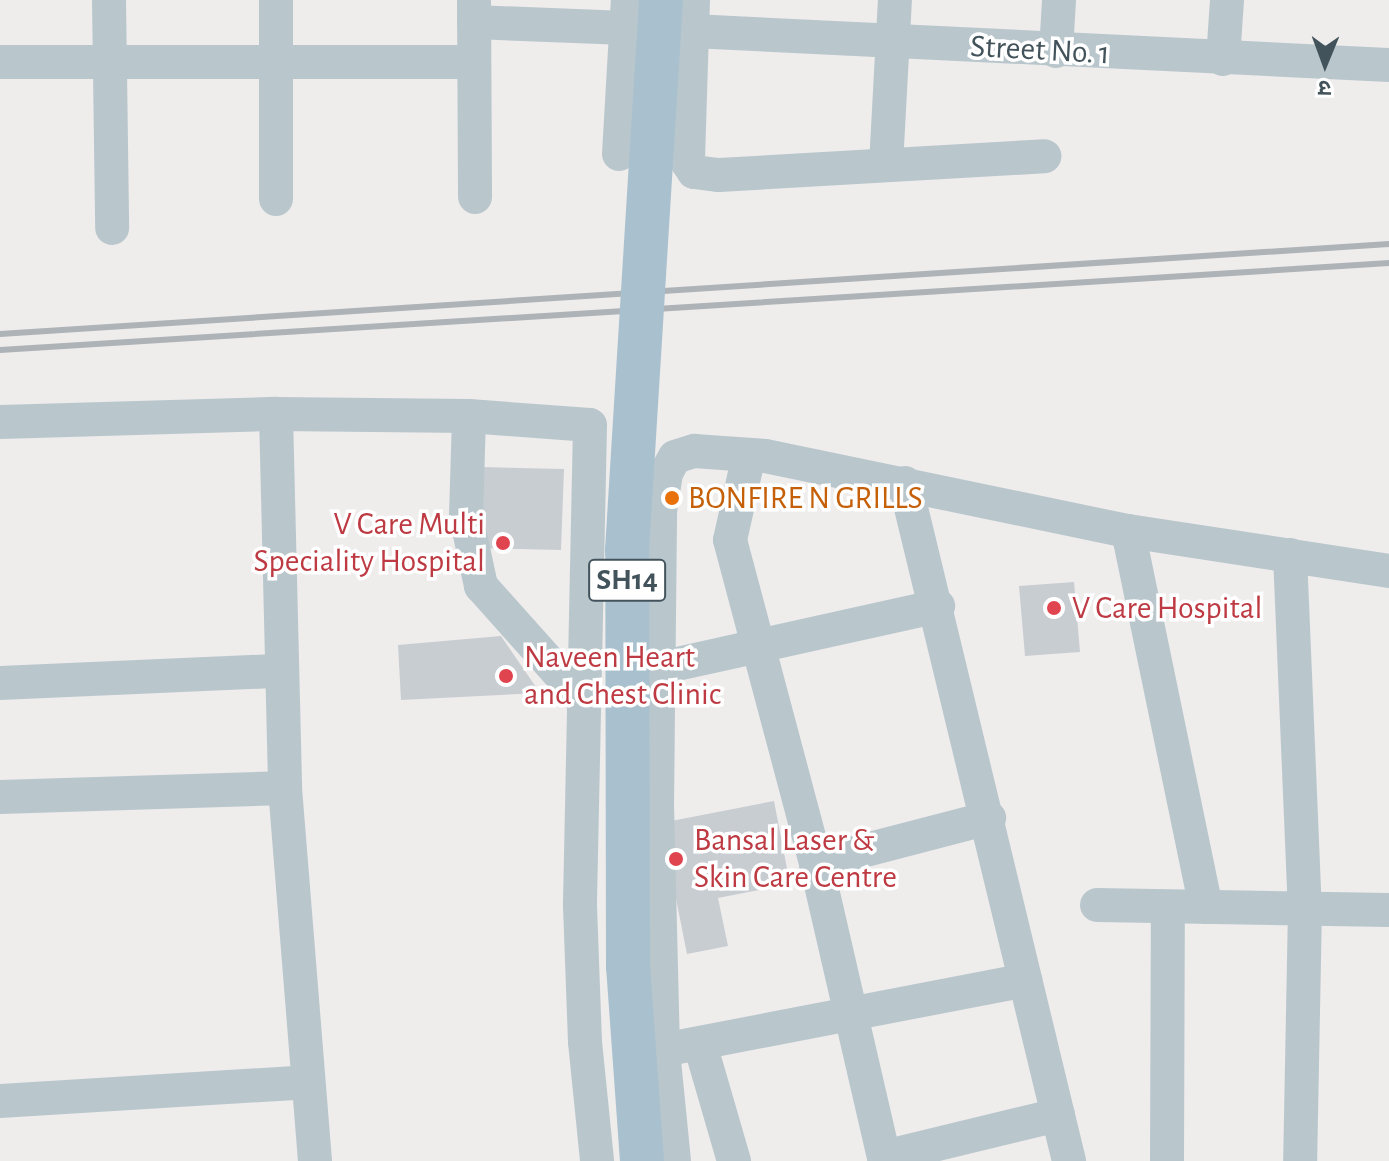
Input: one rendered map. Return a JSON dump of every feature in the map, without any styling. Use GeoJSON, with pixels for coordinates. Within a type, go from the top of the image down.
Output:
{"type":"FeatureCollection","features":[{"type":"Feature","properties":{"kind":"main road","name":"SH14"},"geometry":{"type":"LineString","coordinates":[[642,1161],[628,967],[627,550],[661,0]]}},
{"type":"Feature","properties":{"kind":"street"},"geometry":{"type":"LineString","coordinates":[[109,0],[112,228]]}},
{"type":"Feature","properties":{"kind":"street"},"geometry":{"type":"LineString","coordinates":[[276,0],[276,199]]}},
{"type":"Feature","properties":{"kind":"street"},"geometry":{"type":"LineString","coordinates":[[886,165],[895,0]]}},
{"type":"Feature","properties":{"kind":"street"},"geometry":{"type":"LineString","coordinates":[[1056,51],[1059,0]]}},
{"type":"Feature","properties":{"kind":"street"},"geometry":{"type":"LineString","coordinates":[[1223,59],[1227,0]]}},
{"type":"Feature","properties":{"kind":"street"},"geometry":{"type":"LineString","coordinates":[[475,197],[474,11],[627,14],[619,154]]}},
{"type":"Feature","properties":{"kind":"street"},"geometry":{"type":"LineString","coordinates":[[693,16],[688,163],[694,172],[719,175],[1044,156]]}},
{"type":"Feature","properties":{"kind":"street","name":"Street No. 1"},"geometry":{"type":"LineString","coordinates":[[693,16],[894,42],[1389,65]]}},
{"type":"Feature","properties":{"kind":"street"},"geometry":{"type":"LineString","coordinates":[[0,62],[474,62]]}},
{"type":"Feature","properties":{"kind":"street"},"geometry":{"type":"LineString","coordinates":[[276,414],[285,788],[315,1161]]}},
{"type":"Feature","properties":{"kind":"street"},"geometry":{"type":"LineString","coordinates":[[0,422],[276,414],[469,416],[590,425],[675,457],[694,451],[749,455],[905,483],[1128,531],[1389,571]]}},
{"type":"Feature","properties":{"kind":"street"},"geometry":{"type":"LineString","coordinates":[[469,416],[466,516],[481,586],[584,701]]}},
{"type":"Feature","properties":{"kind":"street"},"geometry":{"type":"LineString","coordinates":[[590,425],[580,906],[585,1042],[597,1161]]}},
{"type":"Feature","properties":{"kind":"street"},"geometry":{"type":"LineString","coordinates":[[749,455],[730,540],[816,863],[885,1159],[1058,1115]]}},
{"type":"Feature","properties":{"kind":"street"},"geometry":{"type":"LineString","coordinates":[[674,1161],[663,1050],[659,668],[660,511],[666,473],[675,457]]}},
{"type":"Feature","properties":{"kind":"street"},"geometry":{"type":"LineString","coordinates":[[905,483],[938,606],[1069,1161]]}},
{"type":"Feature","properties":{"kind":"street"},"geometry":{"type":"LineString","coordinates":[[1128,531],[1206,907]]}},
{"type":"Feature","properties":{"kind":"street"},"geometry":{"type":"LineString","coordinates":[[1290,555],[1305,908],[1300,1161]]}},
{"type":"Feature","properties":{"kind":"street"},"geometry":{"type":"LineString","coordinates":[[659,668],[757,650],[938,606]]}},
{"type":"Feature","properties":{"kind":"street"},"geometry":{"type":"LineString","coordinates":[[0,683],[280,671]]}},
{"type":"Feature","properties":{"kind":"street"},"geometry":{"type":"LineString","coordinates":[[0,797],[285,788]]}},
{"type":"Feature","properties":{"kind":"street"},"geometry":{"type":"LineString","coordinates":[[816,863],[989,818]]}},
{"type":"Feature","properties":{"kind":"street"},"geometry":{"type":"LineString","coordinates":[[1097,905],[1389,910]]}},
{"type":"Feature","properties":{"kind":"street"},"geometry":{"type":"LineString","coordinates":[[1167,1161],[1168,907]]}},
{"type":"Feature","properties":{"kind":"street"},"geometry":{"type":"LineString","coordinates":[[663,1050],[854,1016],[1025,980]]}},
{"type":"Feature","properties":{"kind":"street"},"geometry":{"type":"LineString","coordinates":[[700,1044],[734,1161]]}},
{"type":"Feature","properties":{"kind":"street"},"geometry":{"type":"LineString","coordinates":[[0,1101],[307,1082]]}},
{"type":"Feature","properties":{"kind":"building"},"geometry":{"type":"Polygon","coordinates":[[[481,467],[564,469],[561,550],[479,548],[481,467]]]}},
{"type":"Feature","properties":{"kind":"building"},"geometry":{"type":"Polygon","coordinates":[[[1074,582],[1080,652],[1025,656],[1019,586],[1074,582]]]}},
{"type":"Feature","properties":{"kind":"building"},"geometry":{"type":"Polygon","coordinates":[[[501,636],[540,693],[401,700],[398,645],[501,636]]]}},
{"type":"Feature","properties":{"kind":"building"},"geometry":{"type":"Polygon","coordinates":[[[774,801],[790,884],[718,898],[728,946],[687,954],[661,823],[774,801]]]}},
{"type":"Feature","properties":{"kind":"railway"},"geometry":{"type":"LineString","coordinates":[[0,334],[1389,244]]}},
{"type":"Feature","properties":{"kind":"railway"},"geometry":{"type":"LineString","coordinates":[[0,350],[1389,263]]}},
{"type":"Feature","properties":{"kind":"place","name":"BONFIRE N GRILLS"},"geometry":{"type":"Point","coordinates":[672,498]}},
{"type":"Feature","properties":{"kind":"place","name":"V Care Multi Speciality Hospital"},"geometry":{"type":"Point","coordinates":[503,543]}},
{"type":"Feature","properties":{"kind":"place","name":"V Care Hospital"},"geometry":{"type":"Point","coordinates":[1054,608]}},
{"type":"Feature","properties":{"kind":"place","name":"Naveen Heart and Chest Clinic"},"geometry":{"type":"Point","coordinates":[506,676]}},
{"type":"Feature","properties":{"kind":"place","name":"Bansal Laser & Skin Care Centre"},"geometry":{"type":"Point","coordinates":[676,859]}}]}
